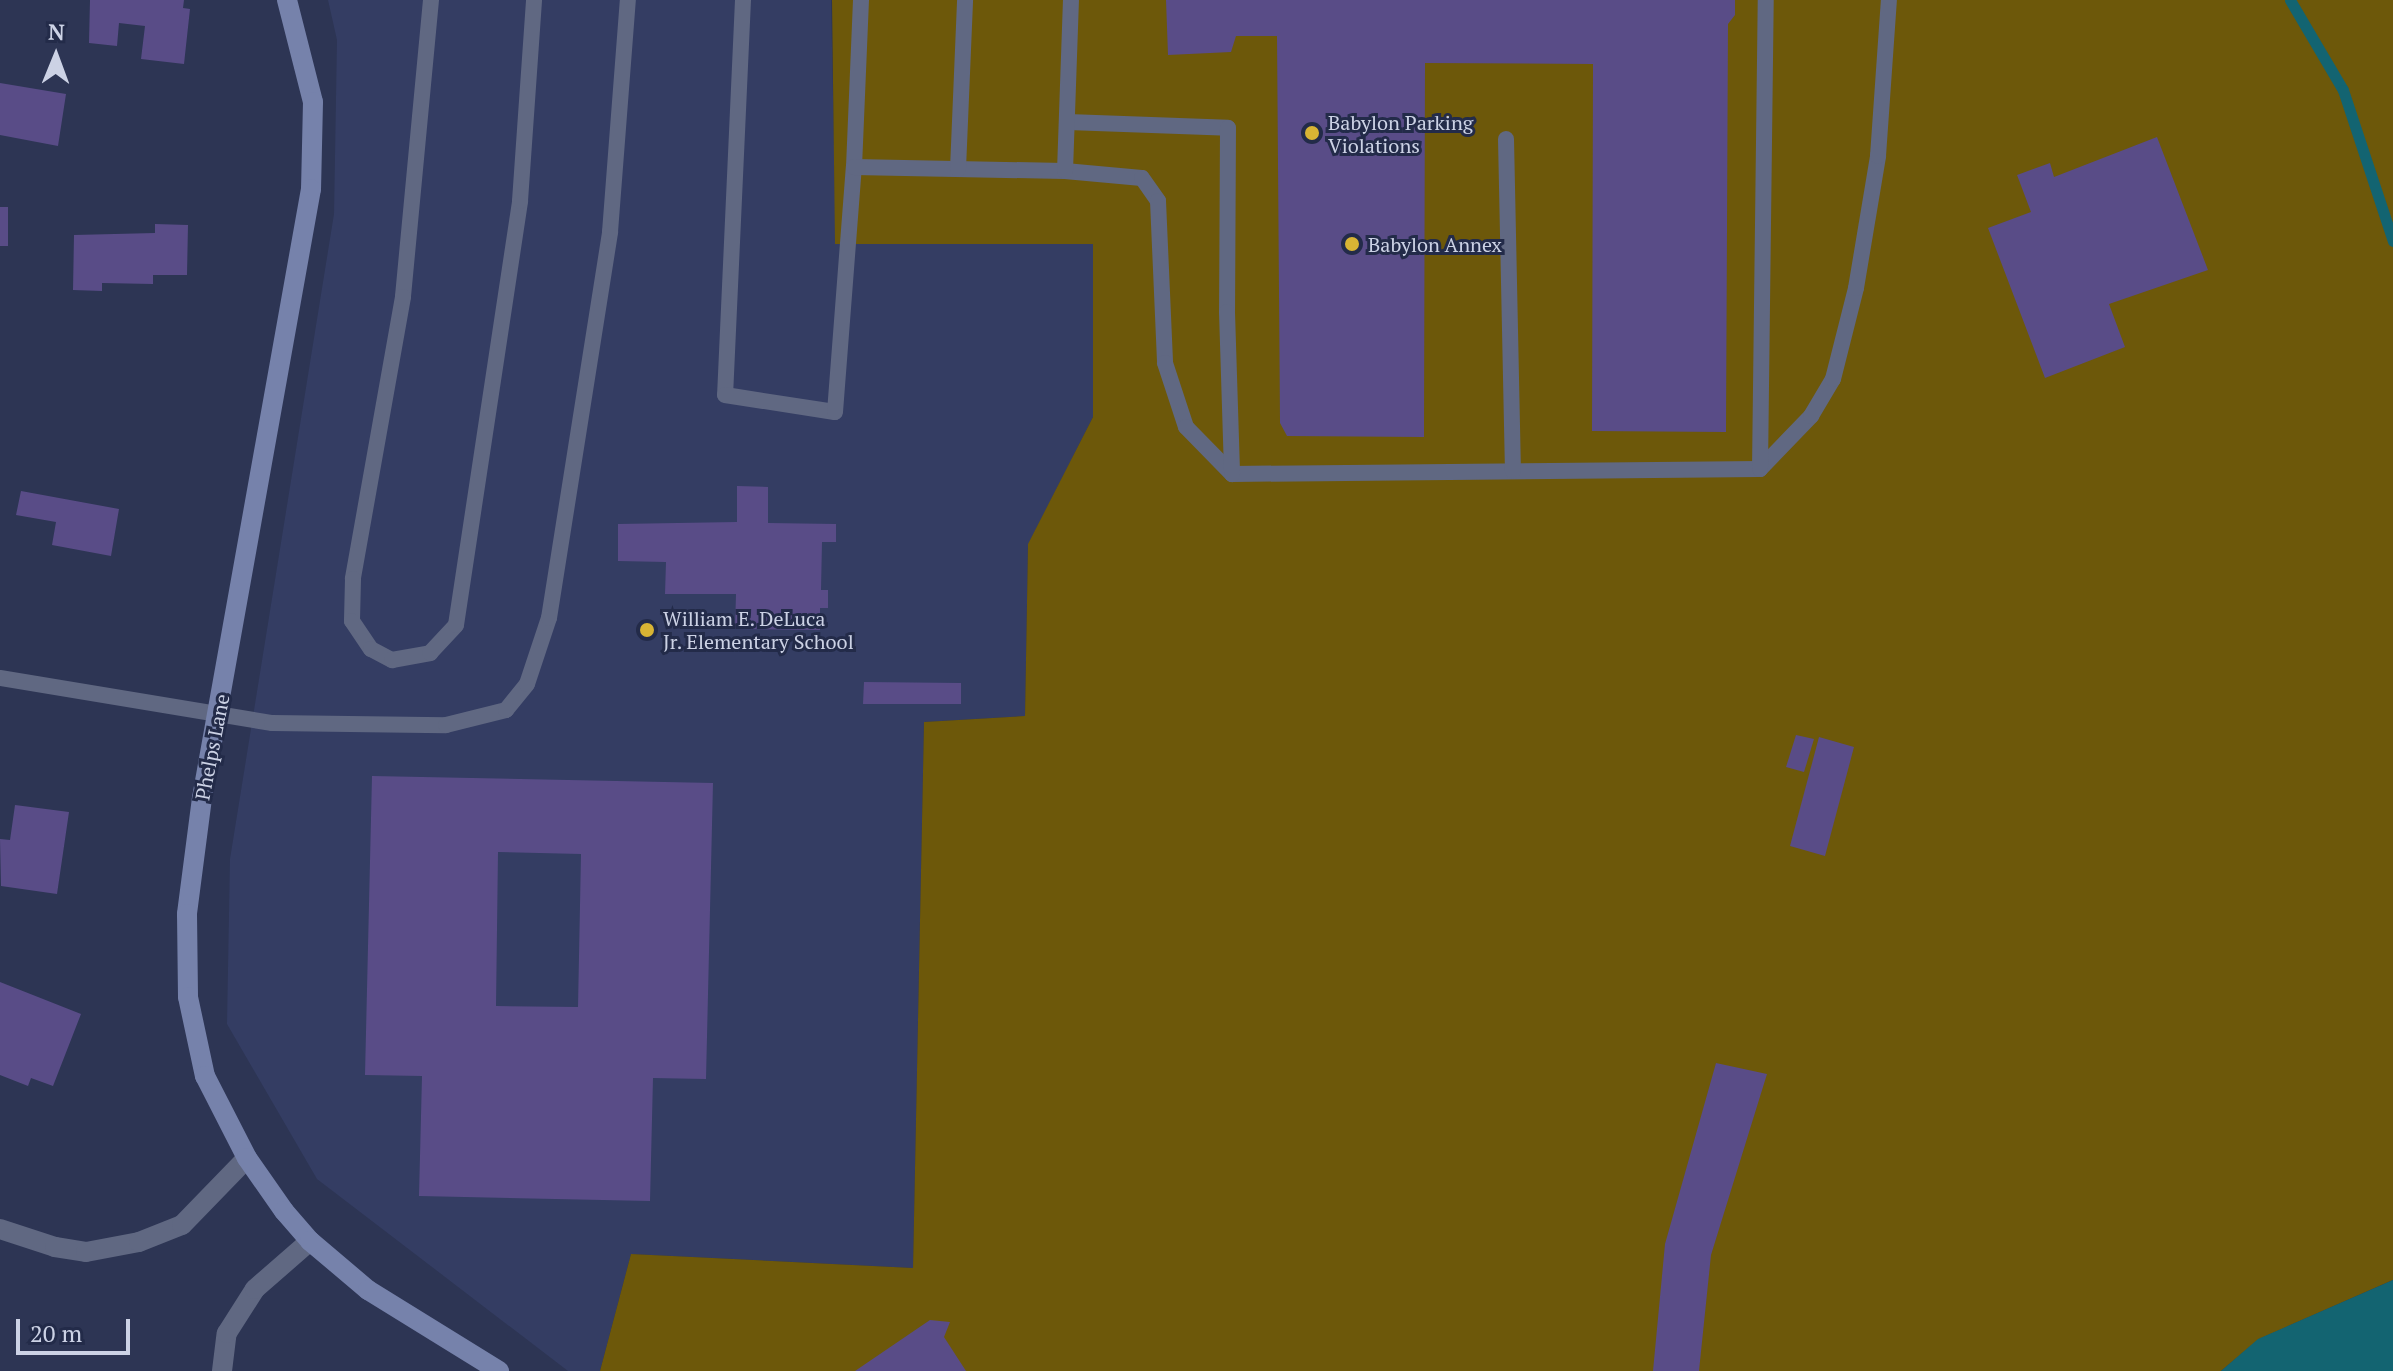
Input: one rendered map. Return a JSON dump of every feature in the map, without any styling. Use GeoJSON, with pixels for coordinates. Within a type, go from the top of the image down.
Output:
{"type":"FeatureCollection","features":[{"type":"Feature","properties":{"kind":"street","name":"Phelps Lane"},"geometry":{"type":"LineString","coordinates":[[287,0],[313,102],[311,189],[202,798],[187,914],[188,997],[205,1076],[247,1158],[284,1211],[310,1241],[368,1290],[499,1371]]}},
{"type":"Feature","properties":{"kind":"street"},"geometry":{"type":"LineString","coordinates":[[0,1229],[55,1247],[86,1252],[139,1242],[182,1225],[247,1158]]}},
{"type":"Feature","properties":{"kind":"street"},"geometry":{"type":"LineString","coordinates":[[222,1371],[227,1333],[255,1289],[310,1241]]}},
{"type":"Feature","properties":{"kind":"lane"},"geometry":{"type":"LineString","coordinates":[[431,0],[403,297],[353,579],[352,621],[371,649],[392,660],[430,653],[456,625],[520,201],[534,0]]}},
{"type":"Feature","properties":{"kind":"lane"},"geometry":{"type":"LineString","coordinates":[[0,678],[272,723],[446,725],[506,710],[527,684],[549,618],[610,232],[628,0]]}},
{"type":"Feature","properties":{"kind":"lane"},"geometry":{"type":"LineString","coordinates":[[743,0],[725,395],[835,412],[854,167],[861,0]]}},
{"type":"Feature","properties":{"kind":"lane"},"geometry":{"type":"LineString","coordinates":[[958,169],[965,0]]}},
{"type":"Feature","properties":{"kind":"lane"},"geometry":{"type":"LineString","coordinates":[[1065,171],[1071,0]]}},
{"type":"Feature","properties":{"kind":"lane"},"geometry":{"type":"LineString","coordinates":[[1760,469],[1766,0]]}},
{"type":"Feature","properties":{"kind":"lane"},"geometry":{"type":"LineString","coordinates":[[854,167],[1065,171],[1142,178],[1158,201],[1165,363],[1186,427],[1232,474],[1760,469],[1811,416],[1833,379],[1856,288],[1878,156],[1889,0]]}},
{"type":"Feature","properties":{"kind":"lane"},"geometry":{"type":"LineString","coordinates":[[1068,122],[1228,128],[1227,312],[1232,474]]}},
{"type":"Feature","properties":{"kind":"lane"},"geometry":{"type":"LineString","coordinates":[[1506,139],[1513,471]]}},
{"type":"Feature","properties":{"kind":"shaded area","name":"William E. DeLuca Jr. Elementary School"},"geometry":{"type":"Polygon","coordinates":[[[328,0],[831,0],[836,244],[1093,244],[1093,417],[1028,545],[1025,716],[924,722],[913,1268],[631,1254],[600,1371],[568,1371],[317,1179],[227,1024],[230,859],[334,214],[337,40],[328,0]]]}},
{"type":"Feature","properties":{"kind":"shaded area"},"geometry":{"type":"Polygon","coordinates":[[[832,0],[2393,0],[2393,1280],[2259,1339],[2221,1371],[600,1371],[631,1254],[913,1268],[924,722],[1025,716],[1028,544],[1093,417],[1093,244],[835,244],[832,0]]]}},
{"type":"Feature","properties":{"kind":"shaded area"},"geometry":{"type":"Polygon","coordinates":[[[2393,1280],[2393,1371],[2221,1371],[2258,1339],[2393,1280]]]}},
{"type":"Feature","properties":{"kind":"building"},"geometry":{"type":"Polygon","coordinates":[[[90,0],[184,0],[183,8],[190,9],[184,64],[141,59],[145,26],[119,23],[117,46],[89,43],[90,0]]]}},
{"type":"Feature","properties":{"kind":"building","name":"Babylon Annex"},"geometry":{"type":"Polygon","coordinates":[[[1166,0],[1735,0],[1735,15],[1728,24],[1726,432],[1592,431],[1593,64],[1425,63],[1424,437],[1287,436],[1280,423],[1277,36],[1236,36],[1231,52],[1168,55],[1166,0]]]}},
{"type":"Feature","properties":{"kind":"building"},"geometry":{"type":"Polygon","coordinates":[[[0,83],[66,94],[58,146],[0,135],[0,83]]]}},
{"type":"Feature","properties":{"kind":"building"},"geometry":{"type":"Polygon","coordinates":[[[2157,137],[2208,270],[2109,304],[2125,347],[2045,378],[1988,228],[2031,212],[2017,175],[2050,163],[2054,177],[2157,137]]]}},
{"type":"Feature","properties":{"kind":"building"},"geometry":{"type":"Polygon","coordinates":[[[0,207],[8,207],[8,246],[0,246],[0,207]]]}},
{"type":"Feature","properties":{"kind":"building"},"geometry":{"type":"Polygon","coordinates":[[[155,224],[188,225],[187,275],[153,275],[153,284],[102,283],[102,291],[73,290],[74,235],[155,233],[155,224]]]}},
{"type":"Feature","properties":{"kind":"building"},"geometry":{"type":"Polygon","coordinates":[[[737,486],[768,487],[768,523],[836,524],[836,542],[822,542],[821,590],[828,590],[828,608],[820,608],[820,630],[735,629],[736,594],[665,594],[666,562],[618,561],[618,524],[737,522],[737,486]]]}},
{"type":"Feature","properties":{"kind":"building"},"geometry":{"type":"Polygon","coordinates":[[[21,491],[119,509],[111,556],[52,545],[56,522],[16,515],[21,491]]]}},
{"type":"Feature","properties":{"kind":"building"},"geometry":{"type":"Polygon","coordinates":[[[864,682],[961,683],[961,704],[863,704],[864,682]]]}},
{"type":"Feature","properties":{"kind":"building"},"geometry":{"type":"Polygon","coordinates":[[[1796,735],[1814,739],[1804,772],[1786,767],[1796,735]]]}},
{"type":"Feature","properties":{"kind":"building"},"geometry":{"type":"Polygon","coordinates":[[[1819,737],[1854,747],[1825,856],[1790,846],[1819,737]]]}},
{"type":"Feature","properties":{"kind":"building"},"geometry":{"type":"Polygon","coordinates":[[[372,776],[713,783],[706,1079],[653,1078],[650,1201],[419,1196],[422,1076],[365,1075],[372,776]],[[498,852],[496,1006],[578,1007],[581,854],[498,852]]]}},
{"type":"Feature","properties":{"kind":"building"},"geometry":{"type":"Polygon","coordinates":[[[15,805],[69,812],[57,894],[1,886],[0,839],[10,840],[15,805]]]}},
{"type":"Feature","properties":{"kind":"building"},"geometry":{"type":"Polygon","coordinates":[[[0,982],[81,1014],[53,1086],[31,1078],[28,1086],[0,1075],[0,982]]]}},
{"type":"Feature","properties":{"kind":"building"},"geometry":{"type":"Polygon","coordinates":[[[1716,1063],[1767,1074],[1711,1255],[1699,1371],[1653,1371],[1665,1244],[1716,1063]]]}},
{"type":"Feature","properties":{"kind":"building"},"geometry":{"type":"Polygon","coordinates":[[[930,1320],[950,1322],[944,1337],[966,1371],[855,1371],[930,1320]]]}},
{"type":"Feature","properties":{"kind":"waterway"},"geometry":{"type":"LineString","coordinates":[[2290,0],[2343,90],[2393,241]]}},
{"type":"Feature","properties":{"kind":"place","name":"Babylon Parking Violations"},"geometry":{"type":"Point","coordinates":[1312,133]}},
{"type":"Feature","properties":{"kind":"place","name":"Babylon Annex"},"geometry":{"type":"Point","coordinates":[1352,244]}},
{"type":"Feature","properties":{"kind":"place","name":"William E. DeLuca Jr. Elementary School"},"geometry":{"type":"Point","coordinates":[647,630]}}]}
